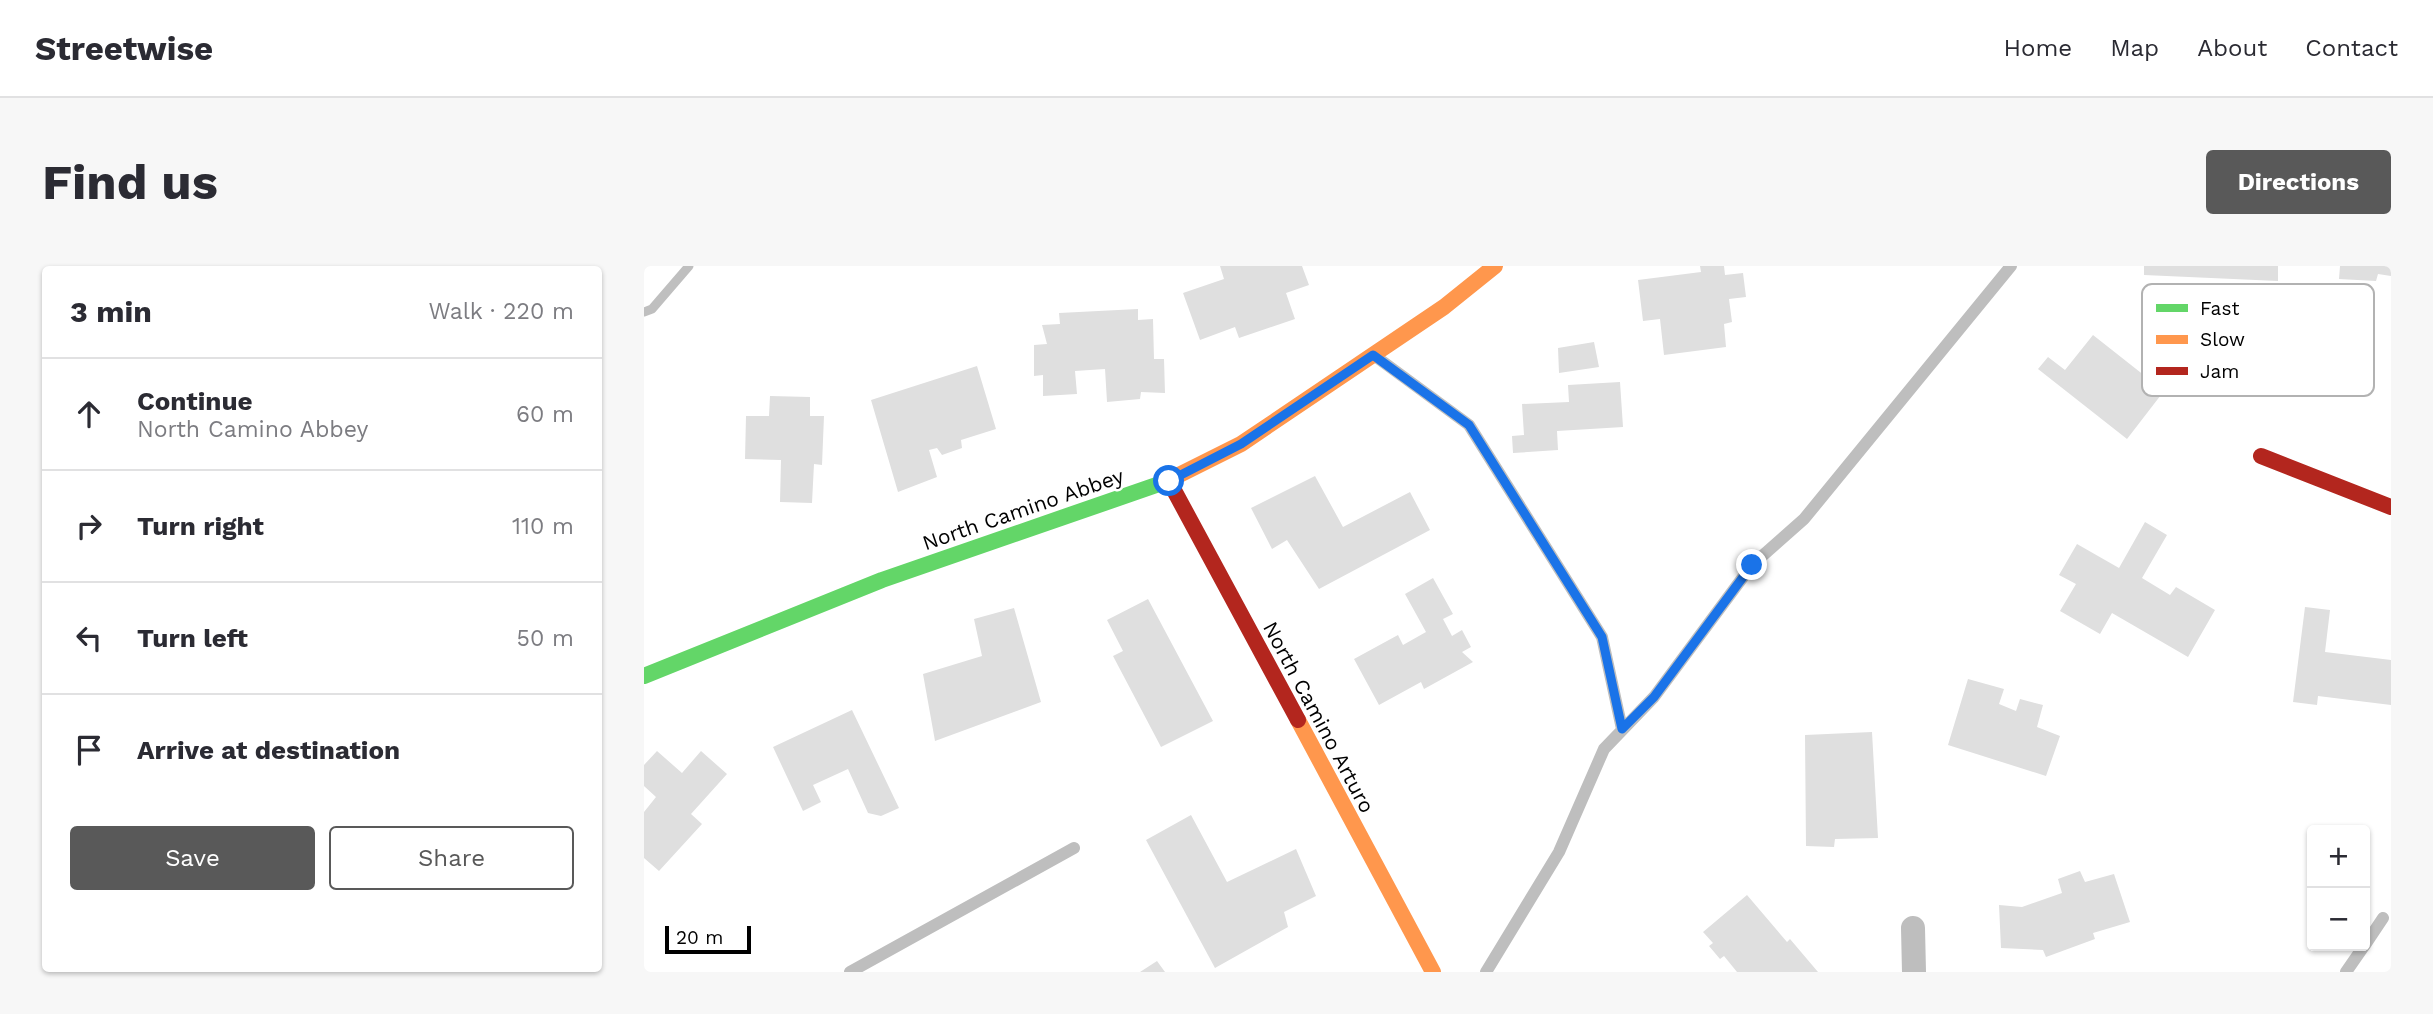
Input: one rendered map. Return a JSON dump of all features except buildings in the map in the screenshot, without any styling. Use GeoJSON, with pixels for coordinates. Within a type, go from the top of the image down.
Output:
{"type":"FeatureCollection","features":[{"type":"Feature","properties":{"kind":"street","name":"North Camino Abbey"},"geometry":{"type":"LineString","coordinates":[[644,676],[882,580],[1169,481],[1241,444],[1444,307],[1495,266]]}},
{"type":"Feature","properties":{"kind":"street"},"geometry":{"type":"LineString","coordinates":[[2261,456],[2391,507]]}},
{"type":"Feature","properties":{"kind":"street","name":"North Camino Arturo"},"geometry":{"type":"LineString","coordinates":[[1169,481],[1433,972]]}},
{"type":"Feature","properties":{"kind":"street"},"geometry":{"type":"LineString","coordinates":[[1913,928],[1914,972]]}},
{"type":"Feature","properties":{"kind":"lane"},"geometry":{"type":"LineString","coordinates":[[1486,972],[1559,852],[1604,749],[1654,697],[1752,565],[1804,519],[2011,266]]}},
{"type":"Feature","properties":{"kind":"lane"},"geometry":{"type":"LineString","coordinates":[[1373,355],[1469,425],[1602,637],[1622,729]]}},
{"type":"Feature","properties":{"kind":"lane"},"geometry":{"type":"LineString","coordinates":[[850,972],[1074,848]]}},
{"type":"Feature","properties":{"kind":"lane"},"geometry":{"type":"LineString","coordinates":[[2370,936],[2383,918]]}},
{"type":"Feature","properties":{"kind":"lane"},"geometry":{"type":"LineString","coordinates":[[2346,972],[2360,951]]}},
{"type":"Feature","properties":{"kind":"waterway"},"geometry":{"type":"LineString","coordinates":[[644,312],[652,309],[689,266]]}},
{"type":"Feature","properties":{"kind":"traffic: fast"},"geometry":{"type":"LineString","coordinates":[[644,676],[882,580],[1165,482]]}},
{"type":"Feature","properties":{"kind":"traffic: slow"},"geometry":{"type":"LineString","coordinates":[[1165,482],[1241,444],[1444,307],[1495,266]]}},
{"type":"Feature","properties":{"kind":"traffic: slow"},"geometry":{"type":"LineString","coordinates":[[1298,720],[1433,972]]}},
{"type":"Feature","properties":{"kind":"traffic: jam"},"geometry":{"type":"LineString","coordinates":[[2261,456],[2391,507]]}},
{"type":"Feature","properties":{"kind":"traffic: jam"},"geometry":{"type":"LineString","coordinates":[[1169,481],[1298,720]]}},
{"type":"Feature","properties":{"kind":"route"},"geometry":{"type":"LineString","coordinates":[[1169,481],[1241,444],[1373,355],[1469,425],[1602,637],[1622,729],[1654,697],[1752,565]]}}]}
